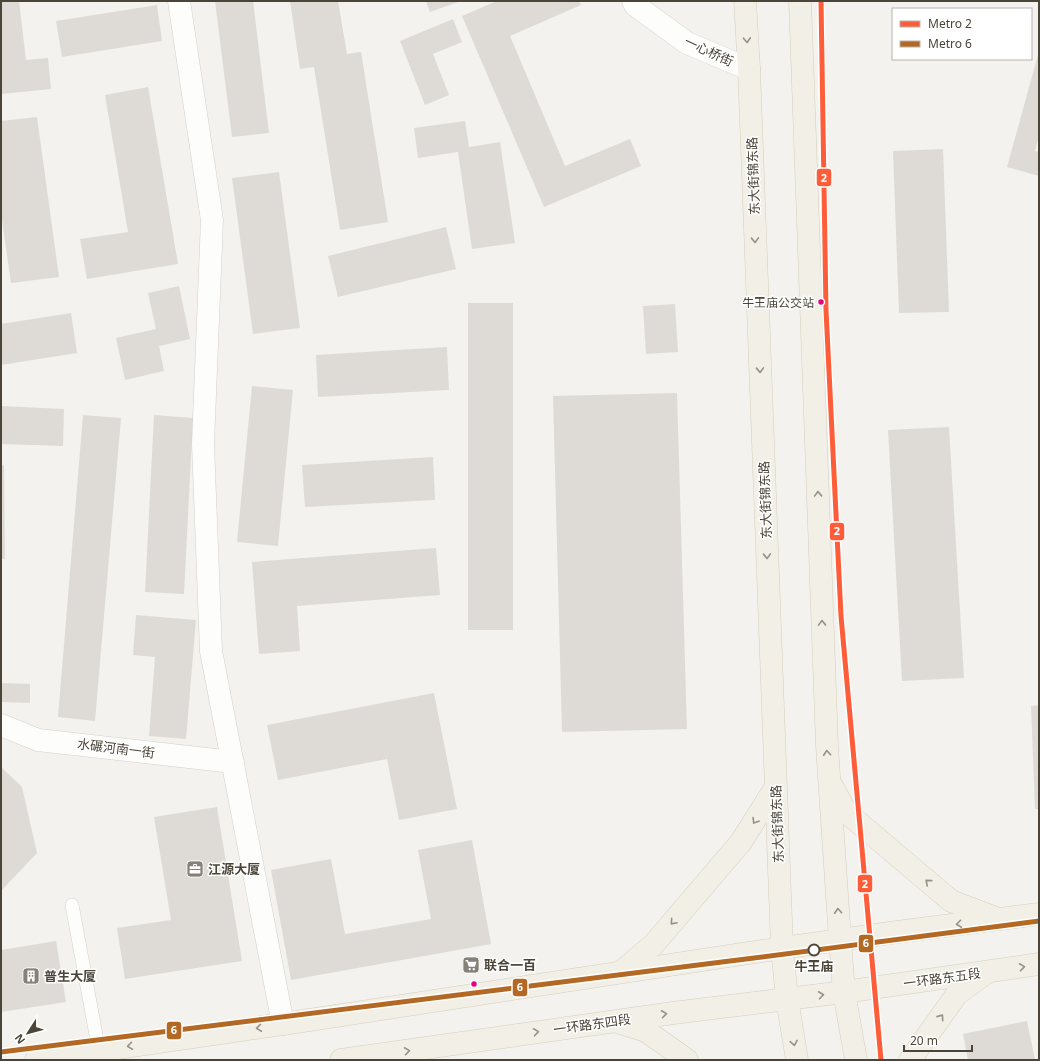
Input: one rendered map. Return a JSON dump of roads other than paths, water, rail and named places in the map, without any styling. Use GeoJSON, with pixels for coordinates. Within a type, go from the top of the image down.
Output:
{"type":"FeatureCollection","features":[{"type":"Feature","properties":{"kind":"main road","name":"东大街锦东路"},"geometry":{"type":"LineString","coordinates":[[745,1],[749,69],[782,948],[787,999],[797,1060]]}},
{"type":"Feature","properties":{"kind":"main road"},"geometry":{"type":"LineString","coordinates":[[800,1],[825,707],[844,992],[856,1060]]}},
{"type":"Feature","properties":{"kind":"main road"},"geometry":{"type":"LineString","coordinates":[[829,780],[846,812],[951,901],[999,919]]}},
{"type":"Feature","properties":{"kind":"main road"},"geometry":{"type":"LineString","coordinates":[[621,972],[654,944],[741,842],[775,788]]}},
{"type":"Feature","properties":{"kind":"main road"},"geometry":{"type":"LineString","coordinates":[[36,1060],[782,948],[1039,914]]}},
{"type":"Feature","properties":{"kind":"main road","name":"一环路东五段"},"geometry":{"type":"LineString","coordinates":[[844,992],[1039,964]]}},
{"type":"Feature","properties":{"kind":"main road"},"geometry":{"type":"LineString","coordinates":[[910,1060],[957,994],[990,971]]}},
{"type":"Feature","properties":{"kind":"main road","name":"一环路东四段"},"geometry":{"type":"LineString","coordinates":[[341,1060],[715,1007],[844,992]]}},
{"type":"Feature","properties":{"kind":"main road"},"geometry":{"type":"LineString","coordinates":[[613,1021],[646,1031],[687,1060]]}},
{"type":"Feature","properties":{"kind":"street"},"geometry":{"type":"LineString","coordinates":[[179,1],[212,220],[203,444],[211,651],[283,1024]]}},
{"type":"Feature","properties":{"kind":"street","name":"一心桥街"},"geometry":{"type":"LineString","coordinates":[[633,1],[635,5],[687,43],[749,69]]}},
{"type":"Feature","properties":{"kind":"street","name":"水碾河南一街"},"geometry":{"type":"LineString","coordinates":[[1,725],[38,740],[233,762]]}},
{"type":"Feature","properties":{"kind":"lane"},"geometry":{"type":"LineString","coordinates":[[72,905],[99,1051]]}},
{"type":"Feature","properties":{"kind":"metro line","name":"2"},"geometry":{"type":"LineString","coordinates":[[821,1],[826,310],[841,616],[881,1060]]}},
{"type":"Feature","properties":{"kind":"metro line","name":"6"},"geometry":{"type":"LineString","coordinates":[[1,1052],[1039,921]]}},
{"type":"Feature","properties":{"kind":"place","name":"牛王庙公交站"},"geometry":{"type":"Point","coordinates":[821,302]}},
{"type":"Feature","properties":{"kind":"place","name":"江源大厦"},"geometry":{"type":"Point","coordinates":[195,869]}},
{"type":"Feature","properties":{"kind":"place","name":"牛王庙"},"geometry":{"type":"Point","coordinates":[814,950]}},
{"type":"Feature","properties":{"kind":"place","name":"联合一百"},"geometry":{"type":"Point","coordinates":[471,965]}},
{"type":"Feature","properties":{"kind":"place","name":"普生大厦"},"geometry":{"type":"Point","coordinates":[31,976]}}]}
